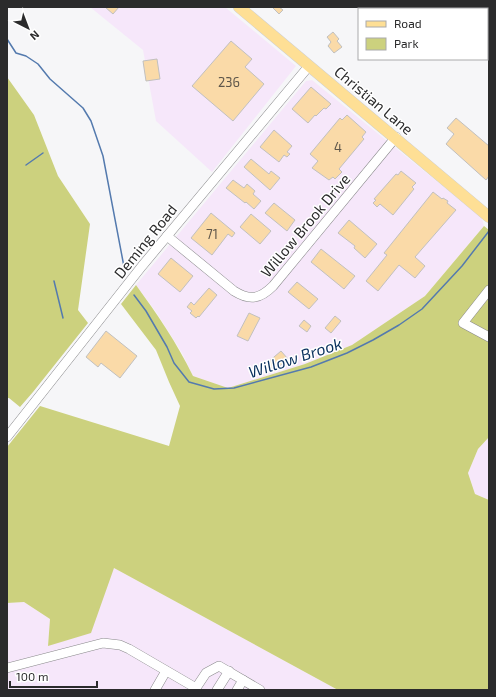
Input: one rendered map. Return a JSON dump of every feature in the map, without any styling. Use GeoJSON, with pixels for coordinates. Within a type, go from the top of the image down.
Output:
{"type":"FeatureCollection","features":[{"type":"Feature","properties":{"kind":"main road","name":"Christian Lane"},"geometry":{"type":"LineString","coordinates":[[239,7],[488,213]]}},
{"type":"Feature","properties":{"kind":"street","name":"Deming Road"},"geometry":{"type":"LineString","coordinates":[[7,437],[167,236],[309,66]]}},
{"type":"Feature","properties":{"kind":"street","name":"Willow Brook Drive"},"geometry":{"type":"LineString","coordinates":[[167,236],[240,295],[254,297],[261,295],[273,286],[396,137]]}},
{"type":"Feature","properties":{"kind":"street"},"geometry":{"type":"LineString","coordinates":[[488,292],[463,323],[489,337]]}},
{"type":"Feature","properties":{"kind":"street"},"geometry":{"type":"LineString","coordinates":[[7,668],[94,645],[112,643],[130,649],[195,689],[206,673],[219,666],[257,689]]}},
{"type":"Feature","properties":{"kind":"street"},"geometry":{"type":"LineString","coordinates":[[155,690],[166,671]]}},
{"type":"Feature","properties":{"kind":"street"},"geometry":{"type":"LineString","coordinates":[[217,690],[228,671]]}},
{"type":"Feature","properties":{"kind":"street"},"geometry":{"type":"LineString","coordinates":[[237,690],[243,680]]}},
{"type":"Feature","properties":{"kind":"shaded area"},"geometry":{"type":"Polygon","coordinates":[[[90,7],[225,7],[296,66],[212,172],[156,121],[143,50],[90,7]]]}},
{"type":"Feature","properties":{"kind":"shaded area"},"geometry":{"type":"Polygon","coordinates":[[[312,80],[482,218],[484,226],[425,296],[352,345],[305,364],[228,388],[193,376],[182,353],[156,312],[136,285],[306,81],[312,80]]]}},
{"type":"Feature","properties":{"kind":"shaded area"},"geometry":{"type":"Polygon","coordinates":[[[489,437],[489,500],[475,494],[468,473],[478,449],[489,437]]]}},
{"type":"Feature","properties":{"kind":"shaded area"},"geometry":{"type":"Polygon","coordinates":[[[114,568],[338,690],[7,690],[7,603],[24,602],[50,619],[48,645],[114,568]]]}},
{"type":"Feature","properties":{"kind":"green space"},"geometry":{"type":"Polygon","coordinates":[[[7,77],[34,115],[58,176],[90,224],[78,310],[88,323],[20,407],[7,398],[7,77]]]}},
{"type":"Feature","properties":{"kind":"green space"},"geometry":{"type":"Polygon","coordinates":[[[484,226],[489,230],[489,437],[478,449],[468,473],[475,494],[489,500],[489,690],[338,690],[114,568],[91,633],[48,646],[50,619],[24,602],[7,603],[7,447],[40,406],[169,446],[180,406],[156,350],[121,304],[136,285],[166,329],[193,376],[228,388],[305,364],[352,345],[425,296],[484,226]]]}},
{"type":"Feature","properties":{"kind":"building"},"geometry":{"type":"Polygon","coordinates":[[[105,7],[119,7],[113,14],[105,7]]]}},
{"type":"Feature","properties":{"kind":"building"},"geometry":{"type":"Polygon","coordinates":[[[272,7],[279,7],[283,10],[279,14],[272,7]]]}},
{"type":"Feature","properties":{"kind":"building"},"geometry":{"type":"Polygon","coordinates":[[[333,32],[339,39],[337,41],[342,47],[334,53],[328,46],[331,42],[327,37],[333,32]]]}},
{"type":"Feature","properties":{"kind":"building"},"geometry":{"type":"Polygon","coordinates":[[[231,41],[252,59],[245,67],[264,84],[233,121],[192,86],[231,41]]]}},
{"type":"Feature","properties":{"kind":"building"},"geometry":{"type":"Polygon","coordinates":[[[157,59],[160,79],[146,81],[143,61],[157,59]]]}},
{"type":"Feature","properties":{"kind":"building"},"geometry":{"type":"Polygon","coordinates":[[[311,87],[331,104],[326,109],[324,108],[316,116],[315,115],[308,123],[292,109],[311,87]]]}},
{"type":"Feature","properties":{"kind":"building"},"geometry":{"type":"Polygon","coordinates":[[[347,115],[366,132],[362,137],[364,139],[339,169],[342,172],[335,179],[333,177],[329,180],[312,168],[318,161],[310,154],[340,118],[342,120],[347,115]]]}},
{"type":"Feature","properties":{"kind":"building"},"geometry":{"type":"Polygon","coordinates":[[[456,118],[489,146],[489,176],[486,180],[446,144],[454,134],[447,128],[456,118]]]}},
{"type":"Feature","properties":{"kind":"building"},"geometry":{"type":"Polygon","coordinates":[[[274,130],[292,146],[287,152],[290,154],[287,157],[284,155],[279,162],[260,147],[274,130]]]}},
{"type":"Feature","properties":{"kind":"building"},"geometry":{"type":"Polygon","coordinates":[[[251,159],[269,174],[271,171],[280,178],[270,190],[244,167],[251,159]]]}},
{"type":"Feature","properties":{"kind":"building"},"geometry":{"type":"Polygon","coordinates":[[[401,171],[416,183],[412,187],[414,189],[393,215],[380,204],[377,207],[373,203],[376,200],[374,199],[396,174],[398,175],[401,171]]]}},
{"type":"Feature","properties":{"kind":"building"},"geometry":{"type":"Polygon","coordinates":[[[233,180],[244,188],[247,184],[255,191],[253,194],[261,201],[254,209],[226,188],[233,180]]]}},
{"type":"Feature","properties":{"kind":"building"},"geometry":{"type":"Polygon","coordinates":[[[433,192],[442,199],[443,198],[448,201],[447,203],[456,210],[415,257],[425,266],[415,278],[399,265],[378,291],[366,281],[387,255],[384,253],[433,192]]]}},
{"type":"Feature","properties":{"kind":"building"},"geometry":{"type":"Polygon","coordinates":[[[274,203],[295,220],[287,231],[265,213],[274,203]]]}},
{"type":"Feature","properties":{"kind":"building"},"geometry":{"type":"Polygon","coordinates":[[[211,213],[235,233],[232,237],[228,234],[212,255],[191,238],[211,213]]]}},
{"type":"Feature","properties":{"kind":"building"},"geometry":{"type":"Polygon","coordinates":[[[251,214],[271,231],[260,244],[240,227],[251,214]]]}},
{"type":"Feature","properties":{"kind":"building"},"geometry":{"type":"Polygon","coordinates":[[[349,220],[377,244],[365,258],[354,248],[355,246],[338,233],[349,220]]]}},
{"type":"Feature","properties":{"kind":"building"},"geometry":{"type":"Polygon","coordinates":[[[321,249],[355,276],[344,289],[311,262],[321,249]]]}},
{"type":"Feature","properties":{"kind":"building"},"geometry":{"type":"Polygon","coordinates":[[[171,258],[193,276],[180,292],[158,274],[171,258]]]}},
{"type":"Feature","properties":{"kind":"building"},"geometry":{"type":"Polygon","coordinates":[[[297,282],[318,299],[309,309],[288,292],[297,282]]]}},
{"type":"Feature","properties":{"kind":"building"},"geometry":{"type":"Polygon","coordinates":[[[209,288],[217,295],[199,317],[198,316],[196,318],[190,313],[192,311],[187,307],[191,302],[194,305],[209,288]]]}},
{"type":"Feature","properties":{"kind":"building"},"geometry":{"type":"Polygon","coordinates":[[[249,313],[260,318],[248,341],[237,336],[249,313]]]}},
{"type":"Feature","properties":{"kind":"building"},"geometry":{"type":"Polygon","coordinates":[[[335,316],[341,321],[331,333],[325,328],[335,316]]]}},
{"type":"Feature","properties":{"kind":"building"},"geometry":{"type":"Polygon","coordinates":[[[304,320],[311,326],[307,332],[299,326],[304,320]]]}},
{"type":"Feature","properties":{"kind":"building"},"geometry":{"type":"Polygon","coordinates":[[[106,331],[137,356],[120,378],[101,363],[98,367],[86,357],[106,331]]]}},
{"type":"Feature","properties":{"kind":"building"},"geometry":{"type":"Polygon","coordinates":[[[281,351],[288,359],[274,371],[267,363],[281,351]]]}},
{"type":"Feature","properties":{"kind":"waterway","name":"Willow Brook"},"geometry":{"type":"LineString","coordinates":[[7,39],[16,53],[26,56],[38,64],[50,79],[83,108],[91,121],[103,156],[125,272]]}},
{"type":"Feature","properties":{"kind":"waterway"},"geometry":{"type":"LineString","coordinates":[[26,165],[43,153]]}},
{"type":"Feature","properties":{"kind":"waterway","name":"Willow Brook"},"geometry":{"type":"LineString","coordinates":[[134,295],[146,311],[167,347],[174,363],[189,382],[214,389],[234,388],[311,367],[347,353],[399,325],[422,309],[462,266],[489,231]]}},
{"type":"Feature","properties":{"kind":"waterway"},"geometry":{"type":"LineString","coordinates":[[54,281],[63,318]]}}]}
